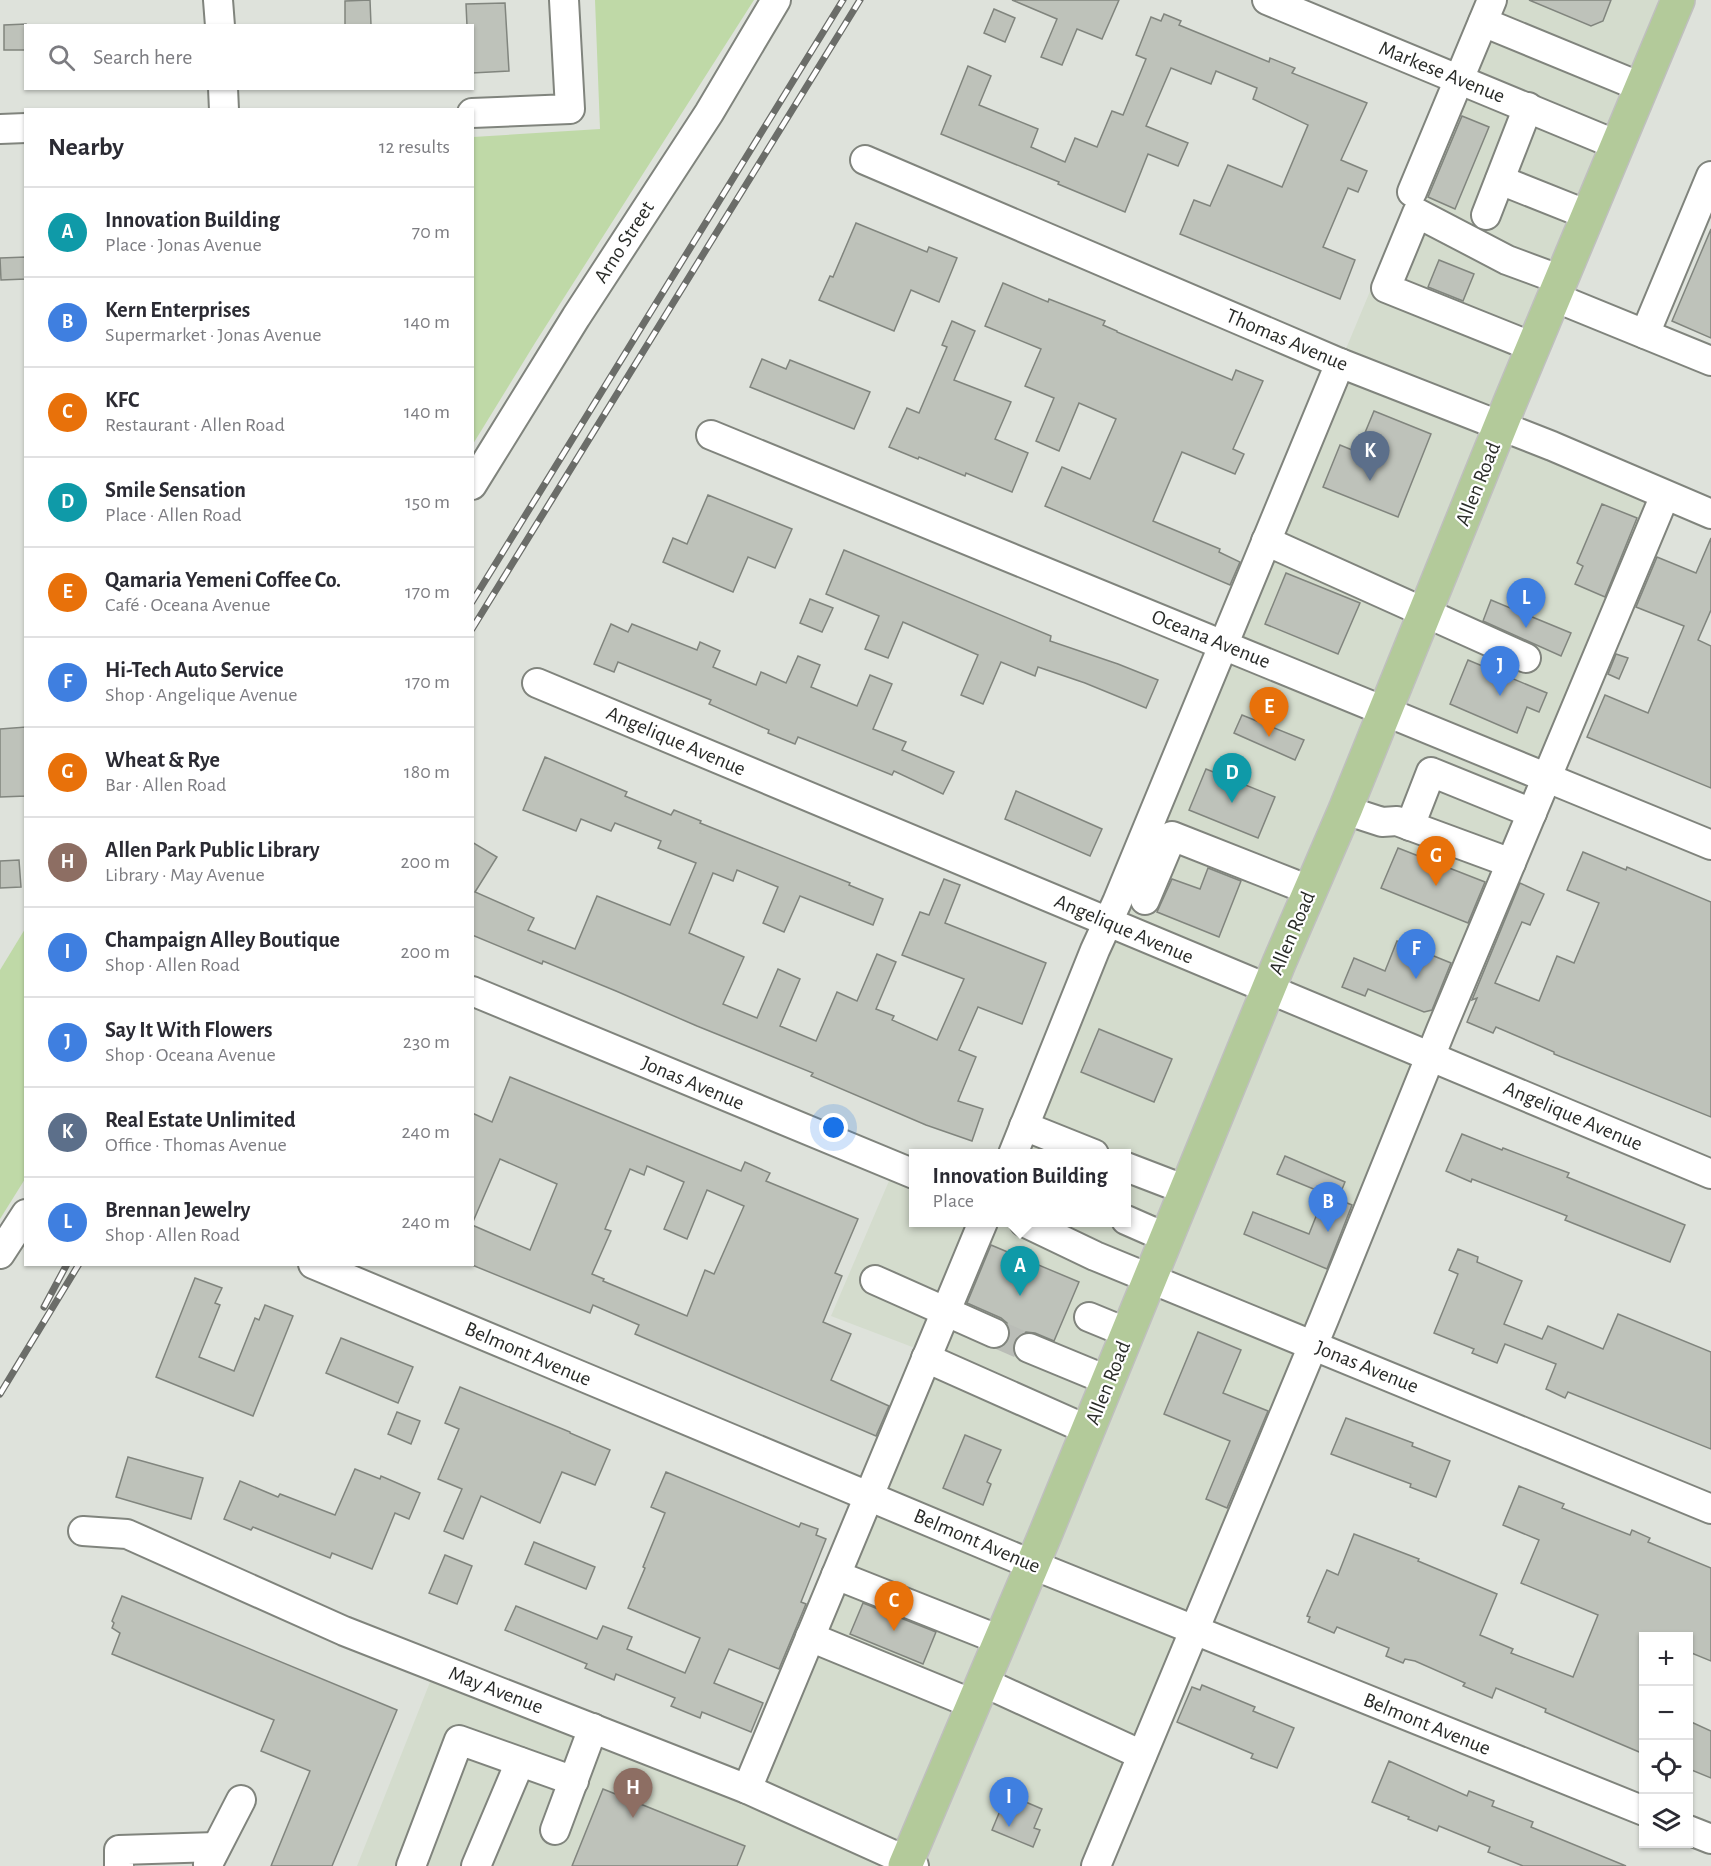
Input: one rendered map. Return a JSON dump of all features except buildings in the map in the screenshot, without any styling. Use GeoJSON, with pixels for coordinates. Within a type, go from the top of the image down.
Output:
{"type":"FeatureCollection","features":[{"type":"Feature","properties":{"kind":"main road","name":"Allen Road"},"geometry":{"type":"LineString","coordinates":[[908,1864],[1678,0]]}},
{"type":"Feature","properties":{"kind":"street"},"geometry":{"type":"LineString","coordinates":[[218,0],[220,24]]}},
{"type":"Feature","properties":{"kind":"street"},"geometry":{"type":"LineString","coordinates":[[474,113],[570,110],[564,0]]}},
{"type":"Feature","properties":{"kind":"street","name":"Arno Street"},"geometry":{"type":"LineString","coordinates":[[474,481],[576,316],[709,113],[776,0]]}},
{"type":"Feature","properties":{"kind":"street","name":"Markese Avenue"},"geometry":{"type":"LineString","coordinates":[[1267,0],[1617,145]]}},
{"type":"Feature","properties":{"kind":"street"},"geometry":{"type":"LineString","coordinates":[[1412,192],[1488,11],[1641,87]]}},
{"type":"Feature","properties":{"kind":"street"},"geometry":{"type":"LineString","coordinates":[[223,90],[224,108]]}},
{"type":"Feature","properties":{"kind":"street"},"geometry":{"type":"LineString","coordinates":[[1486,215],[1528,107]]}},
{"type":"Feature","properties":{"kind":"street"},"geometry":{"type":"LineString","coordinates":[[0,129],[24,128]]}},
{"type":"Feature","properties":{"kind":"street","name":"Thomas Avenue"},"geometry":{"type":"LineString","coordinates":[[865,160],[1340,363],[1502,426],[1711,514]]}},
{"type":"Feature","properties":{"kind":"street"},"geometry":{"type":"LineString","coordinates":[[1645,334],[1711,176]]}},
{"type":"Feature","properties":{"kind":"street"},"geometry":{"type":"LineString","coordinates":[[1500,180],[1588,215]]}},
{"type":"Feature","properties":{"kind":"street"},"geometry":{"type":"LineString","coordinates":[[1533,347],[1386,288],[1417,213],[1645,334],[1711,361]]}},
{"type":"Feature","properties":{"kind":"street"},"geometry":{"type":"LineString","coordinates":[[1015,1149],[1340,363]]}},
{"type":"Feature","properties":{"kind":"street","name":"Oceana Avenue"},"geometry":{"type":"LineString","coordinates":[[711,435],[1711,845]]}},
{"type":"Feature","properties":{"kind":"street"},"geometry":{"type":"LineString","coordinates":[[1096,1866],[1665,495]]}},
{"type":"Feature","properties":{"kind":"street"},"geometry":{"type":"LineString","coordinates":[[1266,541],[1526,658]]}},
{"type":"Feature","properties":{"kind":"street","name":"Angelique Avenue"},"geometry":{"type":"LineString","coordinates":[[537,683],[1711,1174]]}},
{"type":"Feature","properties":{"kind":"street"},"geometry":{"type":"LineString","coordinates":[[1410,826],[1431,772],[1532,813]]}},
{"type":"Feature","properties":{"kind":"street"},"geometry":{"type":"LineString","coordinates":[[1345,810],[1382,822],[1397,821],[1511,863]]}},
{"type":"Feature","properties":{"kind":"street"},"geometry":{"type":"LineString","coordinates":[[1145,900],[1172,836],[1309,890]]}},
{"type":"Feature","properties":{"kind":"street","name":"Jonas Avenue"},"geometry":{"type":"LineString","coordinates":[[474,992],[909,1172]]}},
{"type":"Feature","properties":{"kind":"street"},"geometry":{"type":"LineString","coordinates":[[1024,1126],[1082,1149]]}},
{"type":"Feature","properties":{"kind":"street"},"geometry":{"type":"LineString","coordinates":[[1131,1169],[1186,1191]]}},
{"type":"Feature","properties":{"kind":"street"},"geometry":{"type":"LineString","coordinates":[[0,1254],[24,1217]]}},
{"type":"Feature","properties":{"kind":"street"},"geometry":{"type":"LineString","coordinates":[[1131,1222],[1167,1238]]}},
{"type":"Feature","properties":{"kind":"street"},"geometry":{"type":"LineString","coordinates":[[747,1789],[981,1227]]}},
{"type":"Feature","properties":{"kind":"street","name":"Jonas Avenue"},"geometry":{"type":"LineString","coordinates":[[1034,1227],[1095,1256],[1711,1509]]}},
{"type":"Feature","properties":{"kind":"street","name":"Belmont Avenue"},"geometry":{"type":"LineString","coordinates":[[318,1266],[1032,1565],[1639,1809]]}},
{"type":"Feature","properties":{"kind":"street"},"geometry":{"type":"LineString","coordinates":[[875,1280],[994,1333]]}},
{"type":"Feature","properties":{"kind":"street"},"geometry":{"type":"LineString","coordinates":[[1089,1317],[1128,1333]]}},
{"type":"Feature","properties":{"kind":"street"},"geometry":{"type":"LineString","coordinates":[[1029,1348],[1108,1381]]}},
{"type":"Feature","properties":{"kind":"street"},"geometry":{"type":"LineString","coordinates":[[926,1358],[1088,1430]]}},
{"type":"Feature","properties":{"kind":"street","name":"May Avenue"},"geometry":{"type":"LineString","coordinates":[[83,1531],[127,1534],[344,1631],[747,1789],[908,1864]]}},
{"type":"Feature","properties":{"kind":"street"},"geometry":{"type":"LineString","coordinates":[[836,1575],[1000,1640]]}},
{"type":"Feature","properties":{"kind":"street"},"geometry":{"type":"LineString","coordinates":[[810,1637],[978,1693],[1142,1755]]}},
{"type":"Feature","properties":{"kind":"street"},"geometry":{"type":"LineString","coordinates":[[555,1830],[593,1728]]}},
{"type":"Feature","properties":{"kind":"street"},"geometry":{"type":"LineString","coordinates":[[411,1866],[459,1740],[574,1781]]}},
{"type":"Feature","properties":{"kind":"street"},"geometry":{"type":"LineString","coordinates":[[476,1866],[520,1762]]}},
{"type":"Feature","properties":{"kind":"street"},"geometry":{"type":"LineString","coordinates":[[119,1866],[119,1850],[212,1857],[241,1800]]}},
{"type":"Feature","properties":{"kind":"street"},"geometry":{"type":"LineString","coordinates":[[1693,1832],[1711,1839]]}},
{"type":"Feature","properties":{"kind":"shaded area"},"geometry":{"type":"Polygon","coordinates":[[[1492,0],[1678,0],[1502,426],[1665,495],[1096,1866],[357,1866],[436,1667],[747,1788],[928,1353],[831,1316],[895,1167],[909,1173],[909,1227],[1131,1227],[1131,1149],[1015,1149],[1492,0]]]}},
{"type":"Feature","properties":{"kind":"green space"},"geometry":{"type":"Polygon","coordinates":[[[595,0],[754,0],[474,442],[474,137],[600,129],[595,0]]]}},
{"type":"Feature","properties":{"kind":"green space"},"geometry":{"type":"Polygon","coordinates":[[[24,931],[24,1181],[0,1219],[0,970],[24,931]]]}},
{"type":"Feature","properties":{"kind":"tunnel"},"geometry":{"type":"LineString","coordinates":[[994,1333],[1029,1348]]}},
{"type":"Feature","properties":{"kind":"railway"},"geometry":{"type":"LineString","coordinates":[[474,599],[843,0]]}},
{"type":"Feature","properties":{"kind":"railway"},"geometry":{"type":"LineString","coordinates":[[474,626],[860,0]]}},
{"type":"Feature","properties":{"kind":"railway"},"geometry":{"type":"LineString","coordinates":[[44,1307],[66,1266]]}},
{"type":"Feature","properties":{"kind":"railway"},"geometry":{"type":"LineString","coordinates":[[0,1394],[78,1266]]}},
{"type":"Feature","properties":{"kind":"place","name":"Real Estate Unlimited"},"geometry":{"type":"Point","coordinates":[1370,481]}},
{"type":"Feature","properties":{"kind":"place","name":"Brennan Jewelry"},"geometry":{"type":"Point","coordinates":[1526,628]}},
{"type":"Feature","properties":{"kind":"place","name":"Say It With Flowers"},"geometry":{"type":"Point","coordinates":[1500,696]}},
{"type":"Feature","properties":{"kind":"place","name":"Qamaria Yemeni Coffee Co."},"geometry":{"type":"Point","coordinates":[1269,737]}},
{"type":"Feature","properties":{"kind":"place","name":"Smile Sensation"},"geometry":{"type":"Point","coordinates":[1232,803]}},
{"type":"Feature","properties":{"kind":"place","name":"Wheat & Rye"},"geometry":{"type":"Point","coordinates":[1436,886]}},
{"type":"Feature","properties":{"kind":"place","name":"Hi-Tech Auto Service"},"geometry":{"type":"Point","coordinates":[1416,979]}},
{"type":"Feature","properties":{"kind":"place","name":"Kern Enterprises"},"geometry":{"type":"Point","coordinates":[1328,1232]}},
{"type":"Feature","properties":{"kind":"place","name":"Innovation Building"},"geometry":{"type":"Point","coordinates":[1020,1296]}},
{"type":"Feature","properties":{"kind":"place","name":"KFC"},"geometry":{"type":"Point","coordinates":[894,1631]}},
{"type":"Feature","properties":{"kind":"place","name":"Allen Park Public Library"},"geometry":{"type":"Point","coordinates":[633,1818]}},
{"type":"Feature","properties":{"kind":"place","name":"Champaign Alley Boutique"},"geometry":{"type":"Point","coordinates":[1009,1827]}}]}
